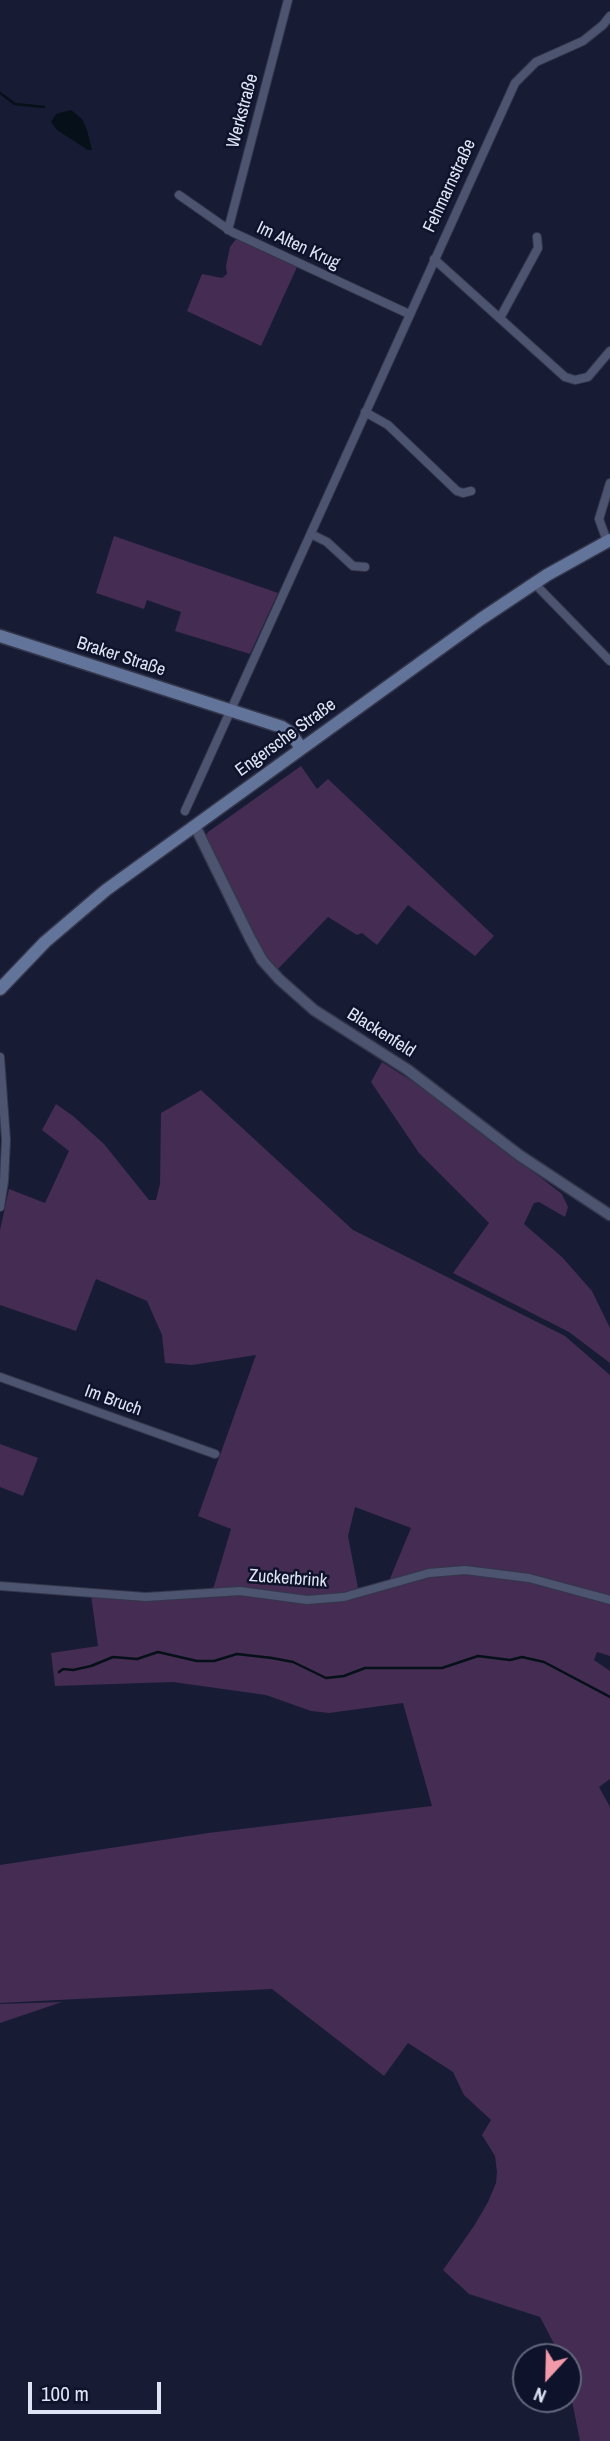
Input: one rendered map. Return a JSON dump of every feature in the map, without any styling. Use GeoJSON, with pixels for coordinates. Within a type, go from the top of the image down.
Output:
{"type":"FeatureCollection","features":[{"type":"Feature","properties":{"kind":"main road","name":"Engersche Straße"},"geometry":{"type":"LineString","coordinates":[[0,989],[83,909],[195,826],[481,618],[608,540]]}},
{"type":"Feature","properties":{"kind":"main road","name":"Braker Straße"},"geometry":{"type":"LineString","coordinates":[[0,636],[286,729],[302,748]]}},
{"type":"Feature","properties":{"kind":"street","name":"Werkstraße"},"geometry":{"type":"LineString","coordinates":[[228,230],[288,0]]}},
{"type":"Feature","properties":{"kind":"street","name":"Fehmarnstraße"},"geometry":{"type":"LineString","coordinates":[[231,711],[409,314],[520,75],[536,62],[583,41],[610,16]]}},
{"type":"Feature","properties":{"kind":"street","name":"Im Alten Krug"},"geometry":{"type":"LineString","coordinates":[[179,195],[228,230],[409,314]]}},
{"type":"Feature","properties":{"kind":"street"},"geometry":{"type":"LineString","coordinates":[[500,318],[538,248],[537,237]]}},
{"type":"Feature","properties":{"kind":"street"},"geometry":{"type":"LineString","coordinates":[[434,259],[570,379],[588,377],[610,351]]}},
{"type":"Feature","properties":{"kind":"street"},"geometry":{"type":"LineString","coordinates":[[365,411],[388,425],[457,491],[471,491]]}},
{"type":"Feature","properties":{"kind":"street"},"geometry":{"type":"LineString","coordinates":[[608,540],[600,519],[610,483]]}},
{"type":"Feature","properties":{"kind":"street"},"geometry":{"type":"LineString","coordinates":[[310,534],[327,542],[353,566],[365,567]]}},
{"type":"Feature","properties":{"kind":"street"},"geometry":{"type":"LineString","coordinates":[[534,583],[610,661]]}},
{"type":"Feature","properties":{"kind":"street"},"geometry":{"type":"LineString","coordinates":[[185,811],[231,711]]}},
{"type":"Feature","properties":{"kind":"street","name":"Blackenfeld"},"geometry":{"type":"LineString","coordinates":[[195,826],[262,960],[279,979],[314,1010],[418,1077],[519,1154],[610,1215]]}},
{"type":"Feature","properties":{"kind":"street"},"geometry":{"type":"LineString","coordinates":[[0,1057],[6,1140],[0,1206]]}},
{"type":"Feature","properties":{"kind":"street","name":"Im Bruch"},"geometry":{"type":"LineString","coordinates":[[0,1377],[215,1454]]}},
{"type":"Feature","properties":{"kind":"street","name":"Zuckerbrink"},"geometry":{"type":"LineString","coordinates":[[0,1586],[146,1597],[240,1591],[316,1600],[344,1597],[429,1573],[465,1570],[529,1578],[610,1600]]}},
{"type":"Feature","properties":{"kind":"shaded area"},"geometry":{"type":"Polygon","coordinates":[[[71,110],[82,119],[92,150],[57,130],[51,122],[56,114],[71,110]]]}},
{"type":"Feature","properties":{"kind":"shaded area"},"geometry":{"type":"Polygon","coordinates":[[[236,239],[297,267],[261,346],[187,311],[202,274],[222,278],[227,274],[230,247],[236,239]]]}},
{"type":"Feature","properties":{"kind":"shaded area"},"geometry":{"type":"Polygon","coordinates":[[[114,536],[278,593],[250,654],[175,631],[181,612],[147,600],[144,609],[96,593],[114,536]]]}},
{"type":"Feature","properties":{"kind":"shaded area"},"geometry":{"type":"Polygon","coordinates":[[[301,766],[317,789],[328,779],[494,936],[475,956],[408,905],[377,945],[362,933],[357,935],[328,917],[277,970],[266,958],[205,837],[208,832],[301,766]]]}},
{"type":"Feature","properties":{"kind":"shaded area"},"geometry":{"type":"Polygon","coordinates":[[[382,1062],[434,1095],[562,1194],[568,1207],[565,1217],[539,1202],[534,1203],[524,1224],[562,1257],[592,1291],[610,1328],[610,1363],[569,1332],[453,1273],[489,1223],[419,1153],[371,1082],[382,1062]]]}},
{"type":"Feature","properties":{"kind":"shaded area"},"geometry":{"type":"Polygon","coordinates":[[[201,1090],[353,1230],[565,1336],[610,1375],[610,1656],[597,1652],[594,1660],[610,1671],[610,1779],[599,1787],[610,1807],[610,2441],[580,2441],[574,2413],[582,2413],[582,2343],[554,2343],[540,2317],[469,2294],[443,2270],[488,2202],[496,2183],[497,2172],[495,2156],[482,2135],[491,2120],[464,2095],[453,2072],[408,2043],[384,2076],[272,1989],[0,2003],[0,1865],[208,1833],[432,1806],[403,1703],[329,1713],[311,1711],[266,1695],[173,1682],[55,1686],[51,1653],[98,1646],[91,1595],[155,1601],[206,1596],[214,1586],[231,1529],[198,1516],[256,1355],[192,1365],[165,1363],[162,1335],[147,1301],[96,1279],[76,1331],[0,1305],[0,1230],[9,1189],[45,1203],[69,1151],[42,1130],[56,1104],[104,1144],[149,1200],[156,1200],[160,1184],[161,1113],[201,1090]],[[355,1507],[348,1536],[358,1588],[389,1581],[411,1528],[355,1507]]]}},
{"type":"Feature","properties":{"kind":"shaded area"},"geometry":{"type":"Polygon","coordinates":[[[0,1444],[38,1458],[23,1496],[0,1487],[0,1444]]]}},
{"type":"Feature","properties":{"kind":"shaded area"},"geometry":{"type":"Polygon","coordinates":[[[62,2002],[0,2023],[0,2004],[62,2002]]]}},
{"type":"Feature","properties":{"kind":"waterway"},"geometry":{"type":"LineString","coordinates":[[0,93],[15,104],[44,107]]}},
{"type":"Feature","properties":{"kind":"waterway"},"geometry":{"type":"LineString","coordinates":[[59,1672],[63,1669],[91,1666],[113,1657],[137,1659],[158,1652],[197,1661],[214,1661],[237,1654],[272,1658],[293,1662],[326,1678],[344,1676],[365,1668],[442,1668],[478,1656],[510,1660],[522,1657],[544,1662],[610,1697]]}}]}
